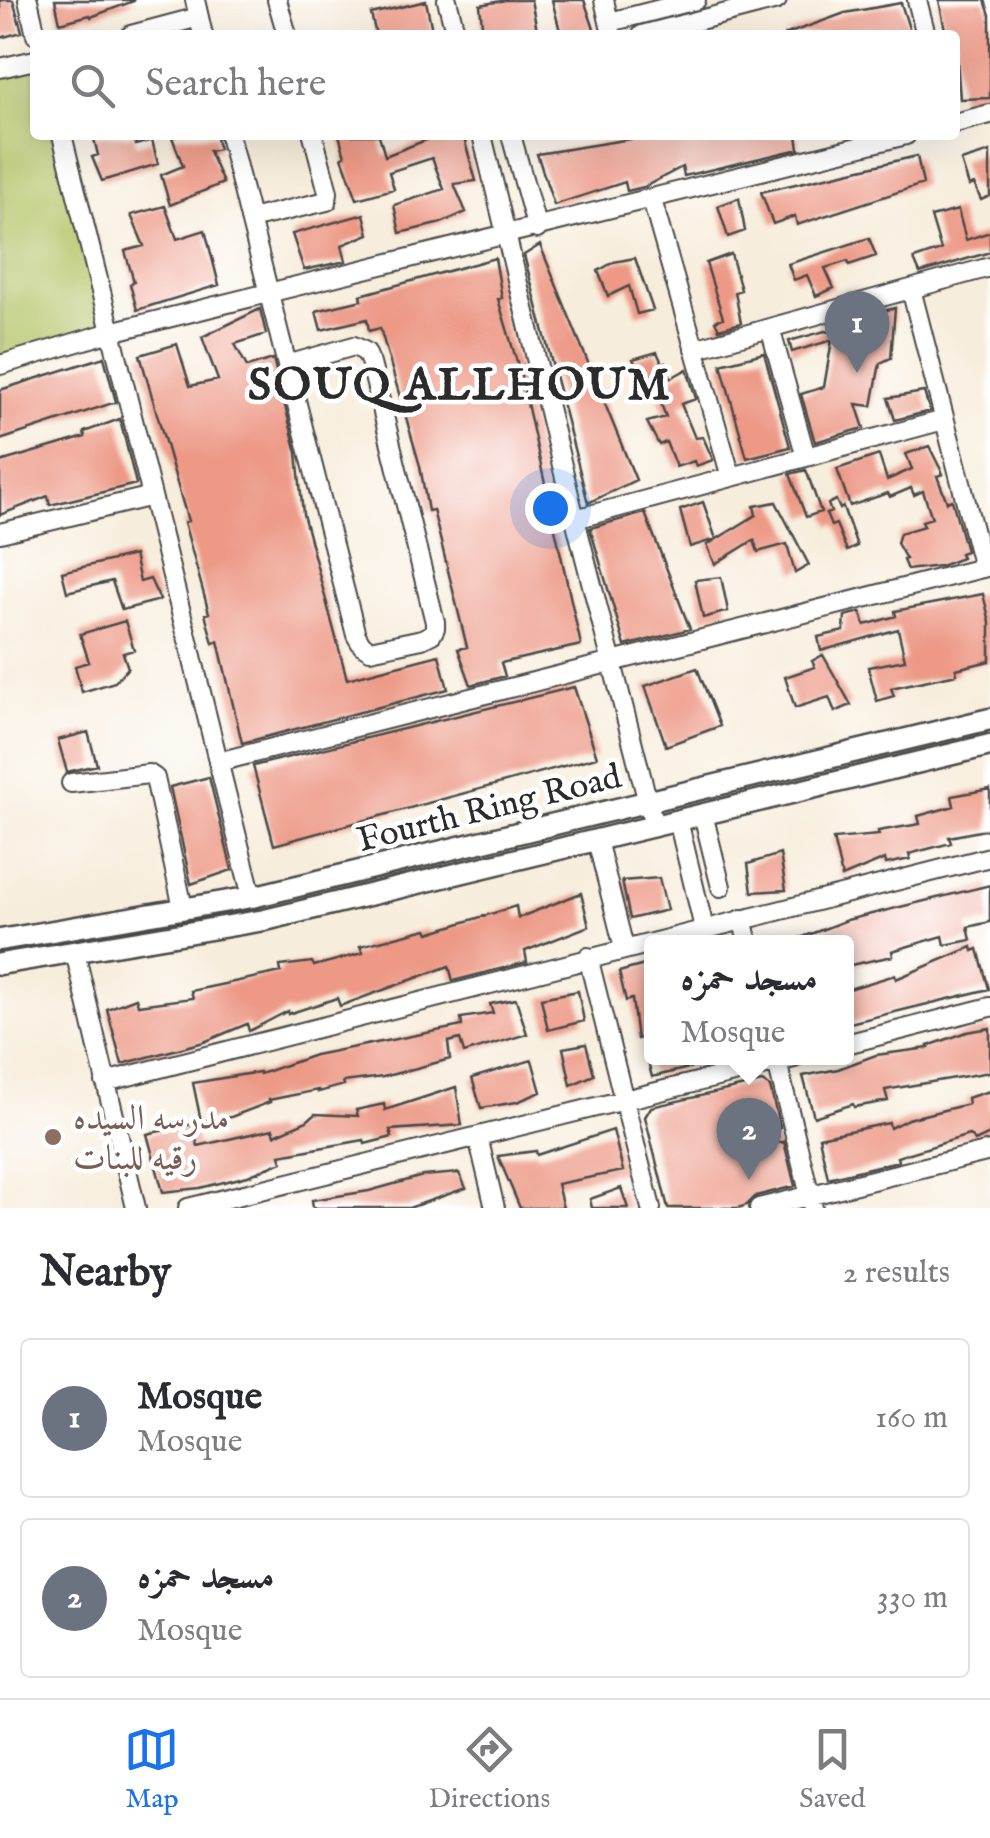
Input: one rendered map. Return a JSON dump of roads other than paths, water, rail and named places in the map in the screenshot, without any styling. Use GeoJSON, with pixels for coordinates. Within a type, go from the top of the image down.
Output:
{"type":"FeatureCollection","features":[{"type":"Feature","properties":{"kind":"main road","name":"Fourth Ring Road"},"geometry":{"type":"LineString","coordinates":[[0,940],[252,897],[990,719]]}},
{"type":"Feature","properties":{"kind":"main road","name":"Fourth Ring Road"},"geometry":{"type":"LineString","coordinates":[[0,964],[266,920],[990,745]]}},
{"type":"Feature","properties":{"kind":"street"},"geometry":{"type":"LineString","coordinates":[[28,0],[35,30]]}},
{"type":"Feature","properties":{"kind":"street"},"geometry":{"type":"LineString","coordinates":[[278,0],[286,30]]}},
{"type":"Feature","properties":{"kind":"street"},"geometry":{"type":"LineString","coordinates":[[448,0],[455,30]]}},
{"type":"Feature","properties":{"kind":"street"},"geometry":{"type":"LineString","coordinates":[[604,0],[611,29],[696,0]]}},
{"type":"Feature","properties":{"kind":"street"},"geometry":{"type":"LineString","coordinates":[[918,0],[925,30]]}},
{"type":"Feature","properties":{"kind":"street"},"geometry":{"type":"LineString","coordinates":[[660,30],[766,1]]}},
{"type":"Feature","properties":{"kind":"street"},"geometry":{"type":"LineString","coordinates":[[152,30],[199,18]]}},
{"type":"Feature","properties":{"kind":"street"},"geometry":{"type":"LineString","coordinates":[[0,68],[30,61]]}},
{"type":"Feature","properties":{"kind":"street"},"geometry":{"type":"LineString","coordinates":[[960,121],[990,114]]}},
{"type":"Feature","properties":{"kind":"street"},"geometry":{"type":"LineString","coordinates":[[63,140],[252,897]]}},
{"type":"Feature","properties":{"kind":"street"},"geometry":{"type":"LineString","coordinates":[[230,140],[250,219],[359,641],[370,650],[428,636],[435,622],[366,352],[354,346],[288,365]]}},
{"type":"Feature","properties":{"kind":"street"},"geometry":{"type":"LineString","coordinates":[[250,219],[328,201],[314,140]]}},
{"type":"Feature","properties":{"kind":"street"},"geometry":{"type":"LineString","coordinates":[[483,140],[654,826]]}},
{"type":"Feature","properties":{"kind":"street"},"geometry":{"type":"LineString","coordinates":[[512,140],[537,228]]}},
{"type":"Feature","properties":{"kind":"street"},"geometry":{"type":"LineString","coordinates":[[0,365],[111,332],[886,140]]}},
{"type":"Feature","properties":{"kind":"street"},"geometry":{"type":"LineString","coordinates":[[652,200],[731,477]]}},
{"type":"Feature","properties":{"kind":"street"},"geometry":{"type":"LineString","coordinates":[[694,348],[990,267]]}},
{"type":"Feature","properties":{"kind":"street"},"geometry":{"type":"LineString","coordinates":[[218,762],[986,566],[910,289]]}},
{"type":"Feature","properties":{"kind":"street"},"geometry":{"type":"LineString","coordinates":[[770,328],[806,457]]}},
{"type":"Feature","properties":{"kind":"street"},"geometry":{"type":"LineString","coordinates":[[575,519],[944,420]]}},
{"type":"Feature","properties":{"kind":"street"},"geometry":{"type":"LineString","coordinates":[[0,533],[152,496]]}},
{"type":"Feature","properties":{"kind":"street"},"geometry":{"type":"LineString","coordinates":[[71,784],[150,774],[154,778],[183,908]]}},
{"type":"Feature","properties":{"kind":"street"},"geometry":{"type":"LineString","coordinates":[[703,814],[721,887]]}},
{"type":"Feature","properties":{"kind":"street"},"geometry":{"type":"LineString","coordinates":[[678,820],[704,928]]}},
{"type":"Feature","properties":{"kind":"street"},"geometry":{"type":"LineString","coordinates":[[597,840],[624,948]]}},
{"type":"Feature","properties":{"kind":"street"},"geometry":{"type":"LineString","coordinates":[[676,935],[990,857]]}},
{"type":"Feature","properties":{"kind":"street"},"geometry":{"type":"LineString","coordinates":[[742,919],[746,935]]}},
{"type":"Feature","properties":{"kind":"street"},"geometry":{"type":"LineString","coordinates":[[105,1082],[644,943]]}},
{"type":"Feature","properties":{"kind":"street"},"geometry":{"type":"LineString","coordinates":[[75,952],[136,1208]]}},
{"type":"Feature","properties":{"kind":"street"},"geometry":{"type":"LineString","coordinates":[[588,957],[651,1208]]}},
{"type":"Feature","properties":{"kind":"street"},"geometry":{"type":"LineString","coordinates":[[854,1042],[990,1007]]}},
{"type":"Feature","properties":{"kind":"street"},"geometry":{"type":"LineString","coordinates":[[188,1208],[759,1065]]}},
{"type":"Feature","properties":{"kind":"street"},"geometry":{"type":"LineString","coordinates":[[783,1065],[812,1202]]}},
{"type":"Feature","properties":{"kind":"street"},"geometry":{"type":"LineString","coordinates":[[478,1137],[495,1208]]}},
{"type":"Feature","properties":{"kind":"street"},"geometry":{"type":"LineString","coordinates":[[760,1208],[812,1202],[990,1151]]}},
{"type":"Feature","properties":{"kind":"place","name":"Mosque"},"geometry":{"type":"Point","coordinates":[857,373]}},
{"type":"Feature","properties":{"kind":"place","name":"مدرسه السيده رقيه للبنات"},"geometry":{"type":"Point","coordinates":[53,1137]}},
{"type":"Feature","properties":{"kind":"place","name":"مسجد حمزه"},"geometry":{"type":"Point","coordinates":[749,1180]}},
{"type":"Feature","properties":{"kind":"district","name":"SOUQ ALLHOUM"},"geometry":{"type":"Point","coordinates":[460,383]}}]}
